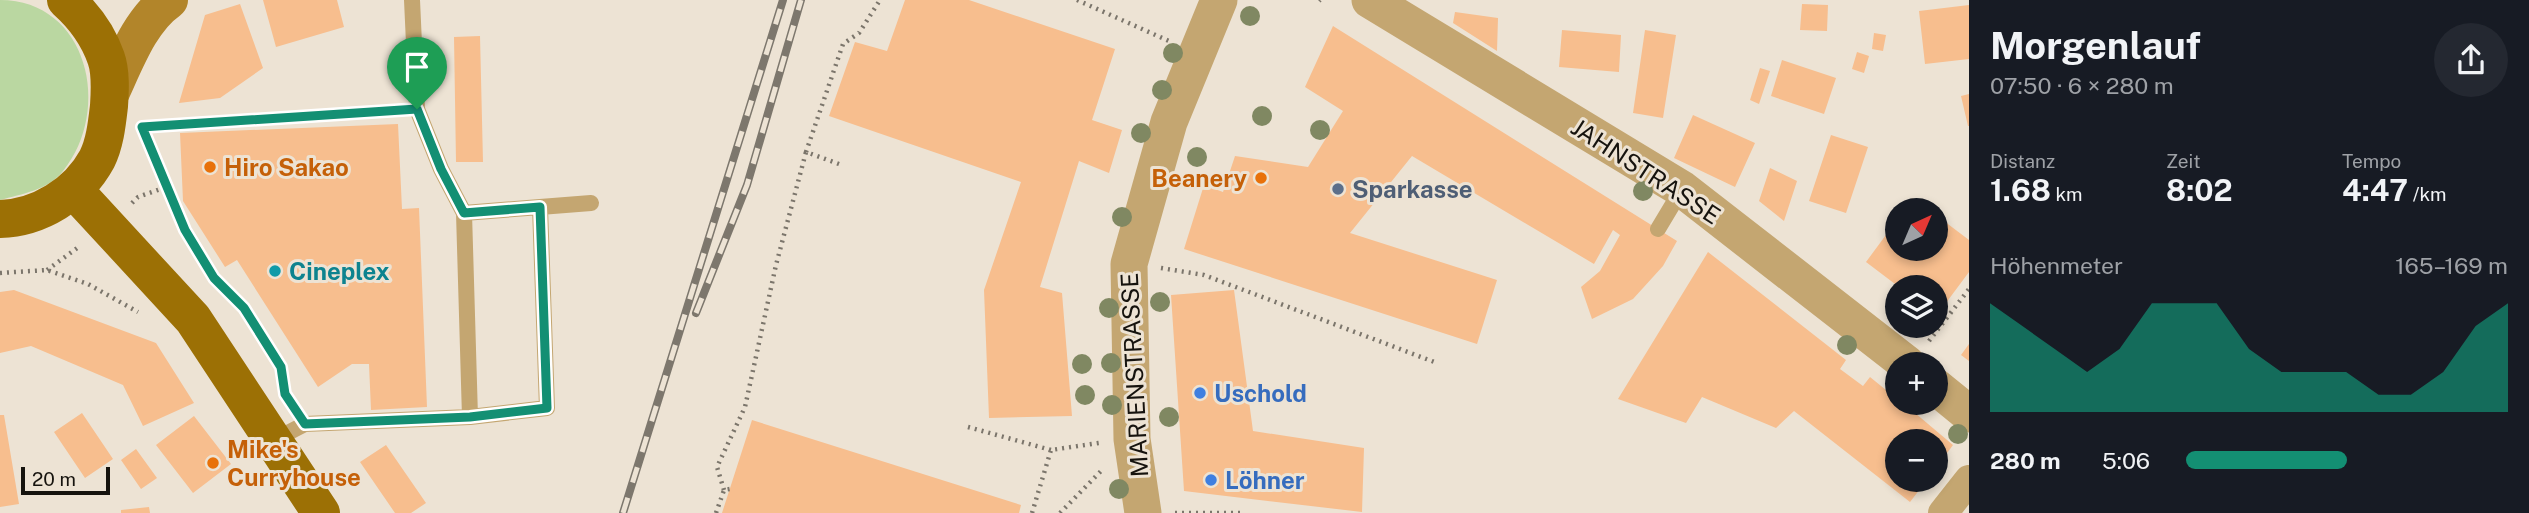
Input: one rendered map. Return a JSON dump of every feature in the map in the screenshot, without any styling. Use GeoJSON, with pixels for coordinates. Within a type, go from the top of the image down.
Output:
{"type":"FeatureCollection","features":[{"type":"Feature","properties":{"kind":"main road"},"geometry":{"type":"LineString","coordinates":[[0,219],[18,219],[56,204],[73,189],[97,159],[106,130],[110,94],[107,60],[93,30],[66,0]]}},
{"type":"Feature","properties":{"kind":"main road"},"geometry":{"type":"LineString","coordinates":[[110,94],[133,45],[159,7],[169,0]]}},
{"type":"Feature","properties":{"kind":"main road"},"geometry":{"type":"LineString","coordinates":[[73,189],[193,319],[289,432],[321,513]]}},
{"type":"Feature","properties":{"kind":"street","name":"MARIENSTRASSE"},"geometry":{"type":"LineString","coordinates":[[1143,513],[1132,439],[1129,264],[1169,122],[1219,0]]}},
{"type":"Feature","properties":{"kind":"street","name":"JAHNSTRASSE"},"geometry":{"type":"LineString","coordinates":[[1370,0],[1682,189],[1916,352]]}},
{"type":"Feature","properties":{"kind":"street"},"geometry":{"type":"LineString","coordinates":[[1948,397],[1969,414]]}},
{"type":"Feature","properties":{"kind":"street"},"geometry":{"type":"LineString","coordinates":[[1943,513],[1969,480]]}},
{"type":"Feature","properties":{"kind":"lane"},"geometry":{"type":"LineString","coordinates":[[412,0],[417,109],[441,169],[464,213],[470,417]]}},
{"type":"Feature","properties":{"kind":"lane"},"geometry":{"type":"LineString","coordinates":[[1658,229],[1682,189]]}},
{"type":"Feature","properties":{"kind":"lane"},"geometry":{"type":"LineString","coordinates":[[464,213],[591,203]]}},
{"type":"Feature","properties":{"kind":"lane"},"geometry":{"type":"LineString","coordinates":[[289,432],[547,408],[540,207]]}},
{"type":"Feature","properties":{"kind":"path"},"geometry":{"type":"LineString","coordinates":[[716,513],[727,489],[717,467],[745,407],[770,291],[806,152],[843,44],[859,33],[880,0]]}},
{"type":"Feature","properties":{"kind":"path"},"geometry":{"type":"LineString","coordinates":[[1077,0],[1197,54]]}},
{"type":"Feature","properties":{"kind":"path"},"geometry":{"type":"LineString","coordinates":[[289,432],[281,367],[244,308],[214,278],[185,230],[142,127],[417,109]]}},
{"type":"Feature","properties":{"kind":"path"},"geometry":{"type":"LineString","coordinates":[[806,152],[839,164]]}},
{"type":"Feature","properties":{"kind":"path"},"geometry":{"type":"LineString","coordinates":[[1129,264],[1204,275],[1437,363]]}},
{"type":"Feature","properties":{"kind":"path"},"geometry":{"type":"LineString","coordinates":[[0,273],[47,270],[88,284],[149,317]]}},
{"type":"Feature","properties":{"kind":"path"},"geometry":{"type":"LineString","coordinates":[[1918,352],[1969,289]]}},
{"type":"Feature","properties":{"kind":"path"},"geometry":{"type":"LineString","coordinates":[[968,427],[1051,450],[1132,439]]}},
{"type":"Feature","properties":{"kind":"path"},"geometry":{"type":"LineString","coordinates":[[1060,513],[1132,439]]}},
{"type":"Feature","properties":{"kind":"path"},"geometry":{"type":"LineString","coordinates":[[1032,513],[1051,450]]}},
{"type":"Feature","properties":{"kind":"path"},"geometry":{"type":"LineString","coordinates":[[1174,513],[1244,513]]}},
{"type":"Feature","properties":{"kind":"green space"},"geometry":{"type":"Polygon","coordinates":[[[0,0],[30,5],[54,18],[72,38],[83,63],[88,90],[87,119],[78,146],[63,171],[42,187],[0,200],[0,0]]]}},
{"type":"Feature","properties":{"kind":"building"},"geometry":{"type":"Polygon","coordinates":[[[263,0],[337,0],[344,27],[276,47],[263,0]]]}},
{"type":"Feature","properties":{"kind":"building"},"geometry":{"type":"Polygon","coordinates":[[[905,0],[969,0],[1115,49],[1092,120],[1122,130],[1109,173],[1079,161],[1040,287],[1062,293],[1072,416],[989,418],[984,290],[1021,182],[829,116],[855,42],[887,51],[905,0]]]}},
{"type":"Feature","properties":{"kind":"building"},"geometry":{"type":"Polygon","coordinates":[[[240,4],[263,68],[220,98],[179,103],[205,15],[240,4]]]}},
{"type":"Feature","properties":{"kind":"building"},"geometry":{"type":"Polygon","coordinates":[[[1802,4],[1828,5],[1827,31],[1800,30],[1802,4]]]}},
{"type":"Feature","properties":{"kind":"building"},"geometry":{"type":"Polygon","coordinates":[[[1969,5],[1969,59],[1925,64],[1919,11],[1969,5]]]}},
{"type":"Feature","properties":{"kind":"building"},"geometry":{"type":"Polygon","coordinates":[[[1455,12],[1498,18],[1497,51],[1453,23],[1455,12]]]}},
{"type":"Feature","properties":{"kind":"building"},"geometry":{"type":"Polygon","coordinates":[[[1333,26],[1677,241],[1663,266],[1633,299],[1592,319],[1581,287],[1600,271],[1620,235],[1613,230],[1594,264],[1412,156],[1350,233],[1497,280],[1477,344],[1184,249],[1204,185],[1223,192],[1235,156],[1308,167],[1343,111],[1305,87],[1333,26]]]}},
{"type":"Feature","properties":{"kind":"building"},"geometry":{"type":"Polygon","coordinates":[[[1562,30],[1621,35],[1619,72],[1559,67],[1562,30]]]}},
{"type":"Feature","properties":{"kind":"building"},"geometry":{"type":"Polygon","coordinates":[[[1645,30],[1676,35],[1663,118],[1633,113],[1645,30]]]}},
{"type":"Feature","properties":{"kind":"building"},"geometry":{"type":"Polygon","coordinates":[[[1874,33],[1886,35],[1883,51],[1872,49],[1874,33]]]}},
{"type":"Feature","properties":{"kind":"building"},"geometry":{"type":"Polygon","coordinates":[[[480,36],[483,162],[456,162],[454,37],[480,36]]]}},
{"type":"Feature","properties":{"kind":"building"},"geometry":{"type":"Polygon","coordinates":[[[1857,52],[1869,56],[1864,73],[1852,69],[1857,52]]]}},
{"type":"Feature","properties":{"kind":"building"},"geometry":{"type":"Polygon","coordinates":[[[1782,60],[1836,78],[1824,114],[1771,96],[1782,60]]]}},
{"type":"Feature","properties":{"kind":"building"},"geometry":{"type":"Polygon","coordinates":[[[1760,68],[1770,71],[1759,104],[1750,100],[1760,68]]]}},
{"type":"Feature","properties":{"kind":"building"},"geometry":{"type":"Polygon","coordinates":[[[1969,94],[1969,126],[1968,126],[1961,96],[1969,94]]]}},
{"type":"Feature","properties":{"kind":"building"},"geometry":{"type":"Polygon","coordinates":[[[1693,115],[1755,143],[1735,187],[1674,158],[1693,115]]]}},
{"type":"Feature","properties":{"kind":"building"},"geometry":{"type":"Polygon","coordinates":[[[398,124],[402,209],[419,208],[427,407],[371,410],[369,364],[352,364],[318,387],[237,260],[225,267],[183,201],[180,133],[398,124]]]}},
{"type":"Feature","properties":{"kind":"building"},"geometry":{"type":"Polygon","coordinates":[[[1831,135],[1868,147],[1846,213],[1809,201],[1831,135]]]}},
{"type":"Feature","properties":{"kind":"building"},"geometry":{"type":"Polygon","coordinates":[[[1770,168],[1797,181],[1784,221],[1759,201],[1770,168]]]}},
{"type":"Feature","properties":{"kind":"building"},"geometry":{"type":"Polygon","coordinates":[[[1948,224],[1969,240],[1969,272],[1948,300],[1948,275],[1885,276],[1866,262],[1885,236],[1885,261],[1948,261],[1948,224]]]}},
{"type":"Feature","properties":{"kind":"building"},"geometry":{"type":"Polygon","coordinates":[[[1708,252],[1846,360],[1840,369],[1863,386],[1870,377],[1885,389],[1885,415],[1917,415],[1934,429],[1885,429],[1885,482],[1794,411],[1776,428],[1702,397],[1686,423],[1618,399],[1708,252]]]}},
{"type":"Feature","properties":{"kind":"building"},"geometry":{"type":"Polygon","coordinates":[[[14,290],[156,343],[194,403],[143,426],[123,385],[31,346],[0,353],[0,292],[14,290]]]}},
{"type":"Feature","properties":{"kind":"building"},"geometry":{"type":"Polygon","coordinates":[[[1234,290],[1253,431],[1364,448],[1362,512],[1184,491],[1171,295],[1234,290]]]}},
{"type":"Feature","properties":{"kind":"building"},"geometry":{"type":"Polygon","coordinates":[[[1969,344],[1969,361],[1961,355],[1969,344]]]}},
{"type":"Feature","properties":{"kind":"building"},"geometry":{"type":"Polygon","coordinates":[[[82,413],[113,459],[85,478],[54,432],[82,413]]]}},
{"type":"Feature","properties":{"kind":"building"},"geometry":{"type":"Polygon","coordinates":[[[0,415],[4,415],[19,504],[0,507],[0,415]]]}},
{"type":"Feature","properties":{"kind":"building"},"geometry":{"type":"Polygon","coordinates":[[[194,416],[231,464],[193,493],[156,445],[194,416]]]}},
{"type":"Feature","properties":{"kind":"building"},"geometry":{"type":"Polygon","coordinates":[[[752,420],[1021,505],[1019,513],[722,513],[752,420]]]}},
{"type":"Feature","properties":{"kind":"building"},"geometry":{"type":"Polygon","coordinates":[[[386,445],[426,503],[411,513],[395,513],[360,462],[386,445]]]}},
{"type":"Feature","properties":{"kind":"building"},"geometry":{"type":"Polygon","coordinates":[[[136,449],[157,478],[141,489],[121,460],[136,449]]]}},
{"type":"Feature","properties":{"kind":"building"},"geometry":{"type":"Polygon","coordinates":[[[1897,492],[1918,492],[1910,502],[1897,492]]]}},
{"type":"Feature","properties":{"kind":"building"},"geometry":{"type":"Polygon","coordinates":[[[149,507],[150,513],[121,513],[121,510],[149,507]]]}},
{"type":"Feature","properties":{"kind":"railway"},"geometry":{"type":"LineString","coordinates":[[623,513],[783,0]]}},
{"type":"Feature","properties":{"kind":"railway"},"geometry":{"type":"LineString","coordinates":[[696,313],[747,185],[801,0]]}},
{"type":"Feature","properties":{"kind":"place","name":"Hiro Sakao"},"geometry":{"type":"Point","coordinates":[210,167]}},
{"type":"Feature","properties":{"kind":"place","name":"Beanery"},"geometry":{"type":"Point","coordinates":[1261,178]}},
{"type":"Feature","properties":{"kind":"place","name":"Sparkasse"},"geometry":{"type":"Point","coordinates":[1338,189]}},
{"type":"Feature","properties":{"kind":"place","name":"Cineplex"},"geometry":{"type":"Point","coordinates":[275,271]}},
{"type":"Feature","properties":{"kind":"place","name":"Uschold"},"geometry":{"type":"Point","coordinates":[1200,393]}},
{"type":"Feature","properties":{"kind":"place","name":"Mike's Curryhouse"},"geometry":{"type":"Point","coordinates":[213,463]}},
{"type":"Feature","properties":{"kind":"place","name":"Löhner"},"geometry":{"type":"Point","coordinates":[1211,480]}},
{"type":"Feature","properties":{"kind":"route"},"geometry":{"type":"LineString","coordinates":[[417,109],[441,169],[464,213],[540,207],[547,408],[470,417],[305,424],[285,394],[281,367],[244,308],[214,278],[185,230],[169,186],[142,127],[417,109]]}}]}
